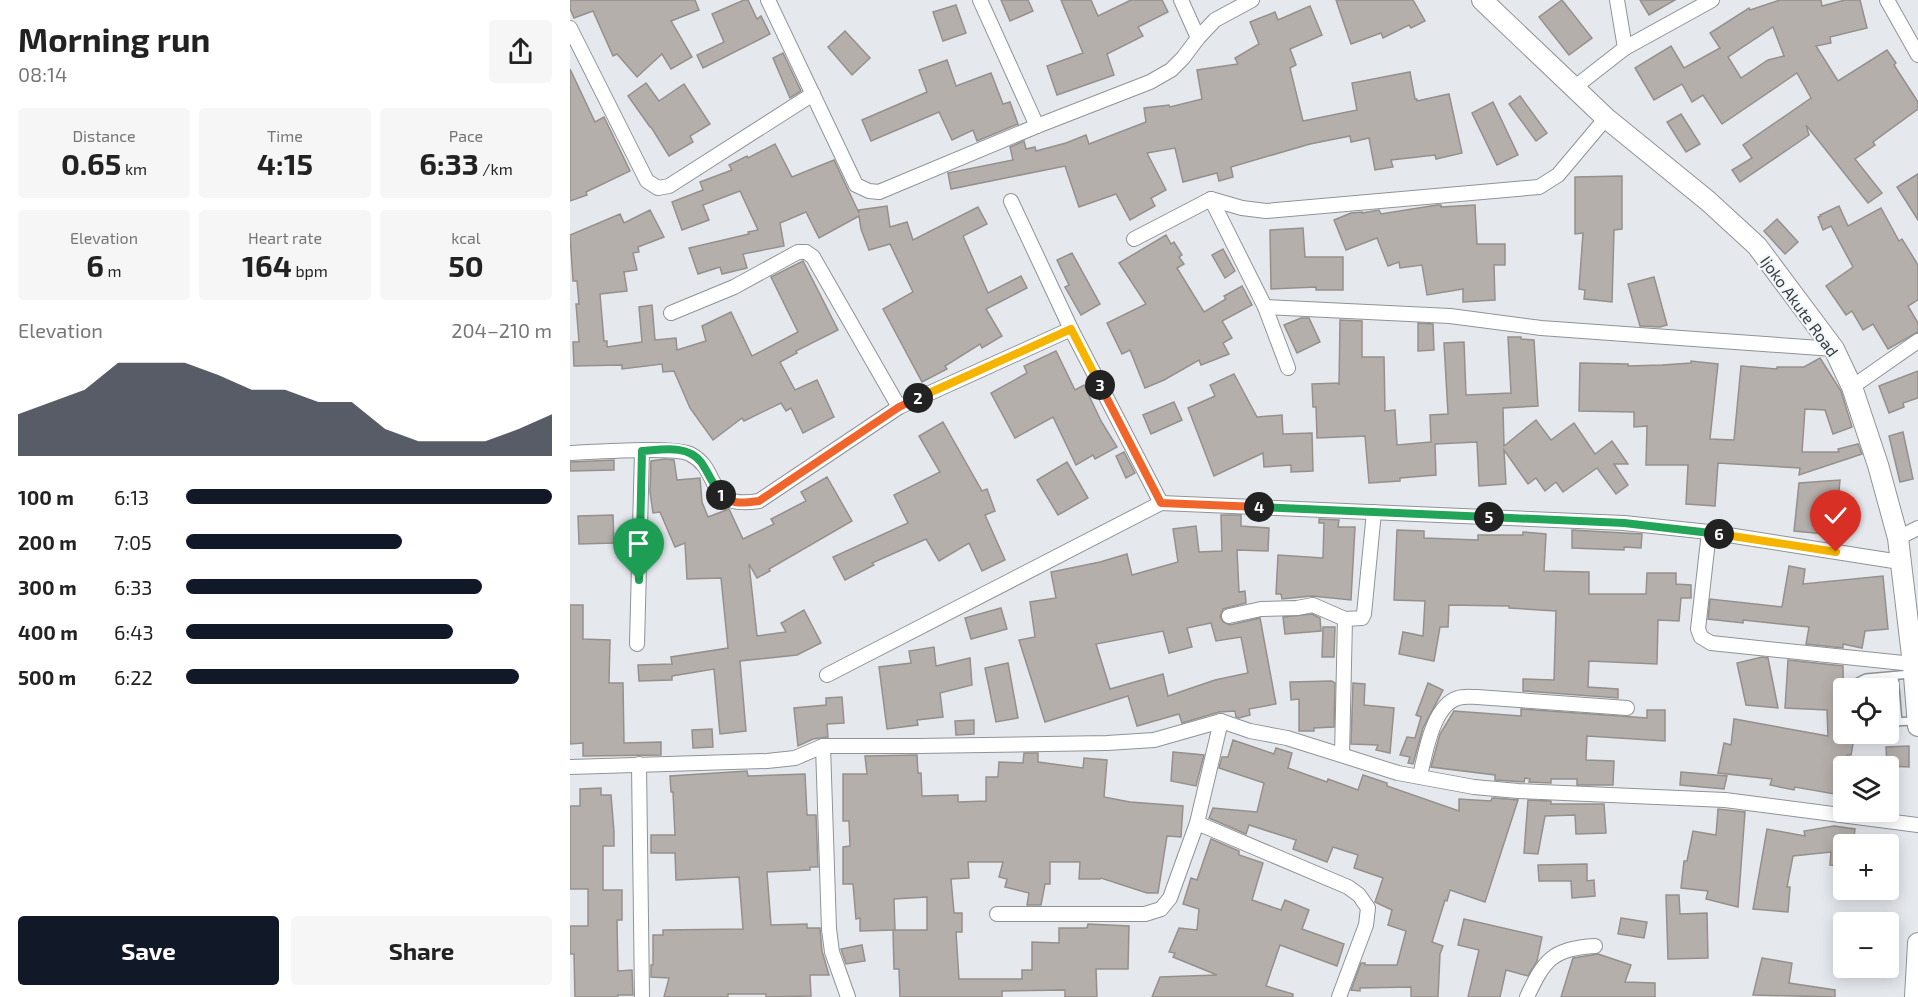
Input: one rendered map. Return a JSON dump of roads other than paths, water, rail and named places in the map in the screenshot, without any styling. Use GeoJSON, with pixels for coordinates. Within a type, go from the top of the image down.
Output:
{"type":"FeatureCollection","features":[{"type":"Feature","properties":{"kind":"main road","name":"Ijoko Akute Road"},"geometry":{"type":"LineString","coordinates":[[1482,0],[1606,118],[1708,201],[1757,246],[1834,349],[1852,387],[1878,465],[1898,538],[1913,669],[1908,721],[1918,726]]}},
{"type":"Feature","properties":{"kind":"main road"},"geometry":{"type":"LineString","coordinates":[[1915,997],[1918,943]]}},
{"type":"Feature","properties":{"kind":"street"},"geometry":{"type":"LineString","coordinates":[[768,0],[856,185],[869,191],[879,192],[1036,126],[1150,82],[1171,70],[1215,20],[1252,0]]}},
{"type":"Feature","properties":{"kind":"street"},"geometry":{"type":"LineString","coordinates":[[980,0],[1036,126]]}},
{"type":"Feature","properties":{"kind":"street"},"geometry":{"type":"LineString","coordinates":[[1181,0],[1198,38]]}},
{"type":"Feature","properties":{"kind":"street"},"geometry":{"type":"LineString","coordinates":[[1617,0],[1625,48]]}},
{"type":"Feature","properties":{"kind":"street"},"geometry":{"type":"LineString","coordinates":[[1575,87],[1625,48],[1712,0]]}},
{"type":"Feature","properties":{"kind":"street"},"geometry":{"type":"LineString","coordinates":[[1887,0],[1918,55]]}},
{"type":"Feature","properties":{"kind":"street"},"geometry":{"type":"LineString","coordinates":[[570,28],[647,181],[658,188],[669,186],[813,94]]}},
{"type":"Feature","properties":{"kind":"street"},"geometry":{"type":"LineString","coordinates":[[1134,239],[1211,199],[1242,208],[1266,211],[1539,187],[1558,175],[1606,118]]}},
{"type":"Feature","properties":{"kind":"street"},"geometry":{"type":"LineString","coordinates":[[1211,199],[1265,307],[1288,368]]}},
{"type":"Feature","properties":{"kind":"street"},"geometry":{"type":"LineString","coordinates":[[1011,201],[1071,329],[1161,503]]}},
{"type":"Feature","properties":{"kind":"street"},"geometry":{"type":"LineString","coordinates":[[671,313],[734,287],[798,252],[806,252],[813,257],[899,407]]}},
{"type":"Feature","properties":{"kind":"street"},"geometry":{"type":"LineString","coordinates":[[1265,307],[1450,316],[1541,328],[1834,349]]}},
{"type":"Feature","properties":{"kind":"street"},"geometry":{"type":"LineString","coordinates":[[570,453],[680,450],[699,460],[720,494],[730,502],[759,501],[899,407],[1071,329]]}},
{"type":"Feature","properties":{"kind":"street"},"geometry":{"type":"LineString","coordinates":[[1852,387],[1918,341]]}},
{"type":"Feature","properties":{"kind":"street"},"geometry":{"type":"LineString","coordinates":[[637,644],[642,451]]}},
{"type":"Feature","properties":{"kind":"street"},"geometry":{"type":"LineString","coordinates":[[827,675],[1161,503],[1624,523],[1709,532],[1900,562]]}},
{"type":"Feature","properties":{"kind":"street"},"geometry":{"type":"LineString","coordinates":[[1229,616],[1261,609],[1313,605],[1345,619],[1362,618],[1374,512]]}},
{"type":"Feature","properties":{"kind":"street"},"geometry":{"type":"LineString","coordinates":[[1898,538],[1918,528]]}},
{"type":"Feature","properties":{"kind":"street"},"geometry":{"type":"LineString","coordinates":[[1709,532],[1698,629],[1701,638],[1711,643],[1913,669]]}},
{"type":"Feature","properties":{"kind":"street"},"geometry":{"type":"LineString","coordinates":[[1342,755],[1345,619]]}},
{"type":"Feature","properties":{"kind":"street"},"geometry":{"type":"LineString","coordinates":[[1420,776],[1427,744],[1435,723],[1444,708],[1457,698],[1477,697],[1627,708]]}},
{"type":"Feature","properties":{"kind":"street"},"geometry":{"type":"LineString","coordinates":[[997,914],[1145,915],[1161,909],[1170,898],[1197,824],[1221,721]]}},
{"type":"Feature","properties":{"kind":"street"},"geometry":{"type":"LineString","coordinates":[[570,767],[767,761],[795,758],[824,746],[1142,741],[1154,740],[1221,721],[1250,731],[1287,738],[1398,773],[1474,787],[1725,800],[1918,825]]}},
{"type":"Feature","properties":{"kind":"street"},"geometry":{"type":"LineString","coordinates":[[824,746],[829,929],[832,952],[848,997]]}},
{"type":"Feature","properties":{"kind":"street"},"geometry":{"type":"LineString","coordinates":[[639,764],[642,997]]}},
{"type":"Feature","properties":{"kind":"street"},"geometry":{"type":"LineString","coordinates":[[1197,824],[1348,887],[1359,895],[1368,908],[1366,925],[1339,997]]}},
{"type":"Feature","properties":{"kind":"street"},"geometry":{"type":"LineString","coordinates":[[1527,997],[1546,962],[1557,953],[1575,947],[1595,946]]}},
{"type":"Feature","properties":{"kind":"lane"},"geometry":{"type":"LineString","coordinates":[[1873,678],[1894,676],[1913,669]]}},
{"type":"Feature","properties":{"kind":"lane"},"geometry":{"type":"LineString","coordinates":[[1894,676],[1908,721]]}}]}
